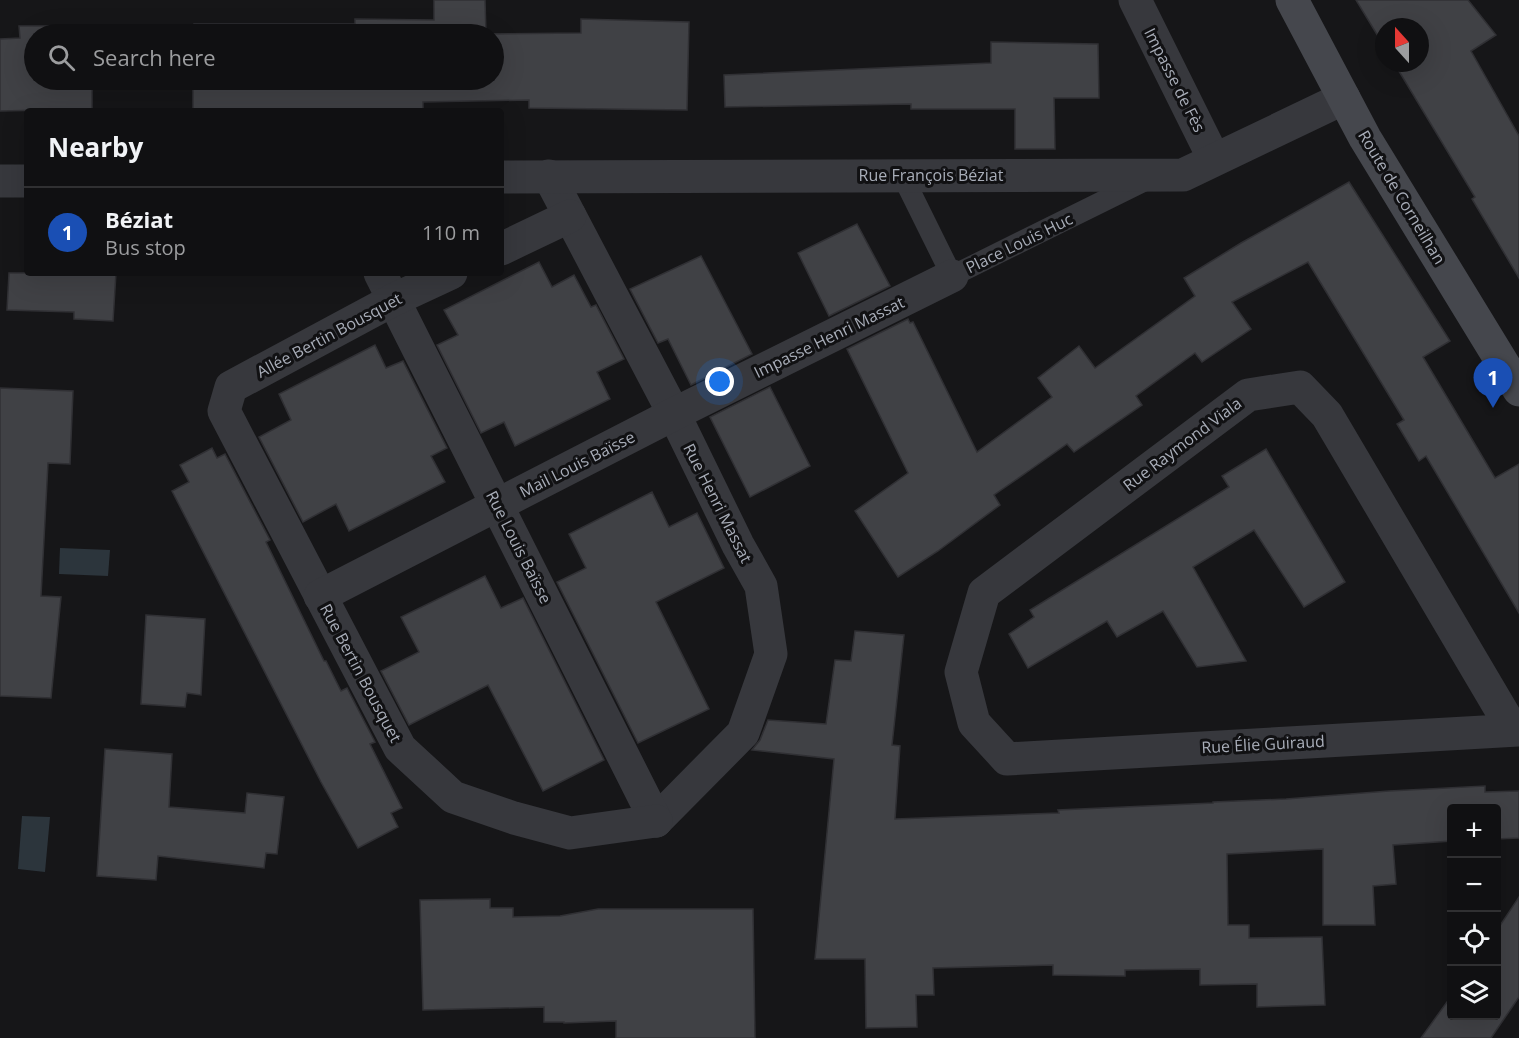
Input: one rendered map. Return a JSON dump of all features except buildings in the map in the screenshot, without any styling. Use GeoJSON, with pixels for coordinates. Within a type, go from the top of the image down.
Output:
{"type":"FeatureCollection","features":[{"type":"Feature","properties":{"kind":"street","name":"Impasse de Fès"},"geometry":{"type":"LineString","coordinates":[[1135,0],[1214,159]]}},
{"type":"Feature","properties":{"kind":"street","name":"Route de Corneilhan"},"geometry":{"type":"LineString","coordinates":[[1292,0],[1365,138],[1519,390]]}},
{"type":"Feature","properties":{"kind":"street","name":"Rue François Béziat"},"geometry":{"type":"LineString","coordinates":[[504,177],[1183,175],[1344,98]]}},
{"type":"Feature","properties":{"kind":"street","name":"Rue Henri Massat"},"geometry":{"type":"LineString","coordinates":[[549,176],[761,586],[771,654],[743,733],[656,821]]}},
{"type":"Feature","properties":{"kind":"street"},"geometry":{"type":"LineString","coordinates":[[0,181],[24,181]]}},
{"type":"Feature","properties":{"kind":"street"},"geometry":{"type":"LineString","coordinates":[[504,248],[570,216]]}},
{"type":"Feature","properties":{"kind":"street","name":"Allée Bertin Bousquet"},"geometry":{"type":"LineString","coordinates":[[224,411],[231,387],[387,286],[435,276]]}},
{"type":"Feature","properties":{"kind":"street","name":"Impasse Henri Massat"},"geometry":{"type":"LineString","coordinates":[[674,414],[952,276]]}},
{"type":"Feature","properties":{"kind":"street","name":"Rue Louis Baïsse"},"geometry":{"type":"LineString","coordinates":[[387,286],[656,821]]}},
{"type":"Feature","properties":{"kind":"street","name":"Rue Raymond Viala"},"geometry":{"type":"LineString","coordinates":[[1007,759],[975,723],[961,672],[984,593],[1248,395],[1300,387],[1327,415],[1516,730]]}},
{"type":"Feature","properties":{"kind":"street","name":"Rue Bertin Bousquet"},"geometry":{"type":"LineString","coordinates":[[224,411],[400,748],[453,797],[514,818],[570,833],[656,821]]}},
{"type":"Feature","properties":{"kind":"street","name":"Mail Louis Baïsse"},"geometry":{"type":"LineString","coordinates":[[321,596],[674,414]]}},
{"type":"Feature","properties":{"kind":"street","name":"Rue Élie Guiraud"},"geometry":{"type":"LineString","coordinates":[[1007,759],[1516,730]]}},
{"type":"Feature","properties":{"kind":"lane","name":"Place Louis Huc"},"geometry":{"type":"LineString","coordinates":[[902,175],[952,276],[1154,176]]}},
{"type":"Feature","properties":{"kind":"shaded area"},"geometry":{"type":"Polygon","coordinates":[[[60,548],[110,550],[108,576],[59,574],[60,548]]]}},
{"type":"Feature","properties":{"kind":"shaded area"},"geometry":{"type":"Polygon","coordinates":[[[22,816],[50,817],[45,872],[18,869],[22,816]]]}},
{"type":"Feature","properties":{"kind":"place","name":"Béziat"},"geometry":{"type":"Point","coordinates":[1493,408]}}]}
